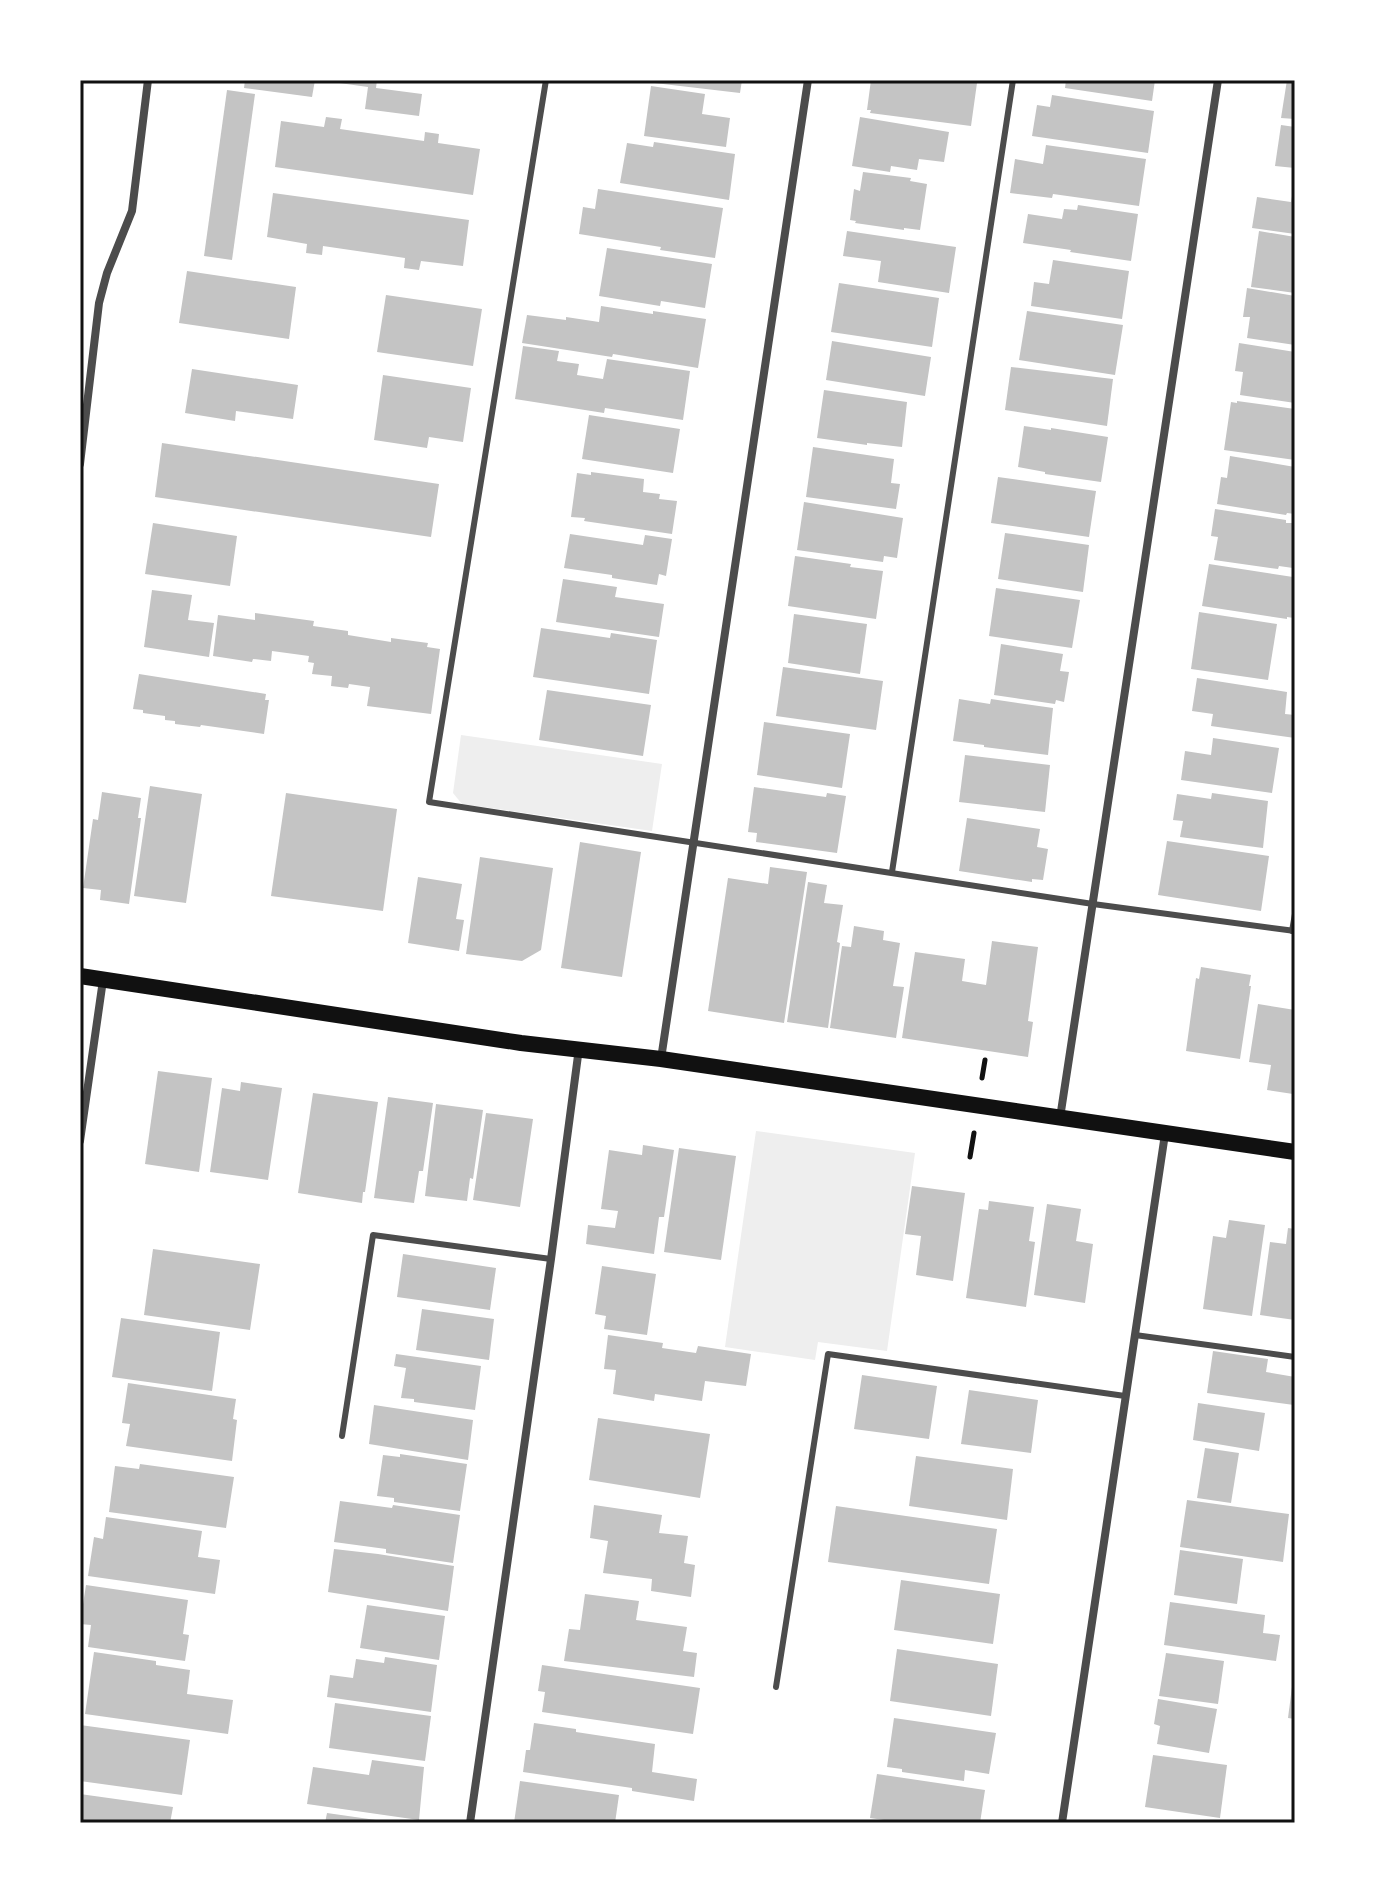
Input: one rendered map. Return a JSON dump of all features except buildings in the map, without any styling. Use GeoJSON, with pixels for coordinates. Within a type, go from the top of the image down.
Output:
{"type":"FeatureCollection","features":[{"type":"Feature","properties":{"kind":"main road"},"geometry":{"type":"LineString","coordinates":[[80,976],[521,1043],[661,1059],[1295,1152]]}},
{"type":"Feature","properties":{"kind":"street"},"geometry":{"type":"LineString","coordinates":[[80,464],[99,303],[107,273],[132,211],[148,80]]}},
{"type":"Feature","properties":{"kind":"street"},"geometry":{"type":"LineString","coordinates":[[661,1059],[808,80]]}},
{"type":"Feature","properties":{"kind":"street"},"geometry":{"type":"LineString","coordinates":[[1060,1118],[1218,80]]}},
{"type":"Feature","properties":{"kind":"street"},"geometry":{"type":"LineString","coordinates":[[80,1141],[103,980]]}},
{"type":"Feature","properties":{"kind":"street"},"geometry":{"type":"LineString","coordinates":[[470,1823],[579,1048]]}},
{"type":"Feature","properties":{"kind":"street"},"geometry":{"type":"LineString","coordinates":[[1062,1823],[1165,1134]]}},
{"type":"Feature","properties":{"kind":"lane"},"geometry":{"type":"LineString","coordinates":[[546,80],[429,802],[1093,904],[1294,931],[1295,914]]}},
{"type":"Feature","properties":{"kind":"lane"},"geometry":{"type":"LineString","coordinates":[[892,872],[1013,80]]}},
{"type":"Feature","properties":{"kind":"lane"},"geometry":{"type":"LineString","coordinates":[[342,1436],[373,1235],[551,1259]]}},
{"type":"Feature","properties":{"kind":"lane"},"geometry":{"type":"LineString","coordinates":[[1135,1335],[1295,1357]]}},
{"type":"Feature","properties":{"kind":"lane"},"geometry":{"type":"LineString","coordinates":[[776,1687],[828,1354],[1125,1396]]}},
{"type":"Feature","properties":{"kind":"path"},"geometry":{"type":"LineString","coordinates":[[982,1078],[985,1060]]}},
{"type":"Feature","properties":{"kind":"path"},"geometry":{"type":"LineString","coordinates":[[970,1157],[974,1133]]}},
{"type":"Feature","properties":{"kind":"shaded area"},"geometry":{"type":"Polygon","coordinates":[[[461,735],[662,764],[652,831],[462,804],[453,793],[461,735]]]}},
{"type":"Feature","properties":{"kind":"shaded area"},"geometry":{"type":"Polygon","coordinates":[[[756,1131],[915,1153],[887,1351],[818,1342],[815,1360],[725,1347],[756,1131]]]}}]}
